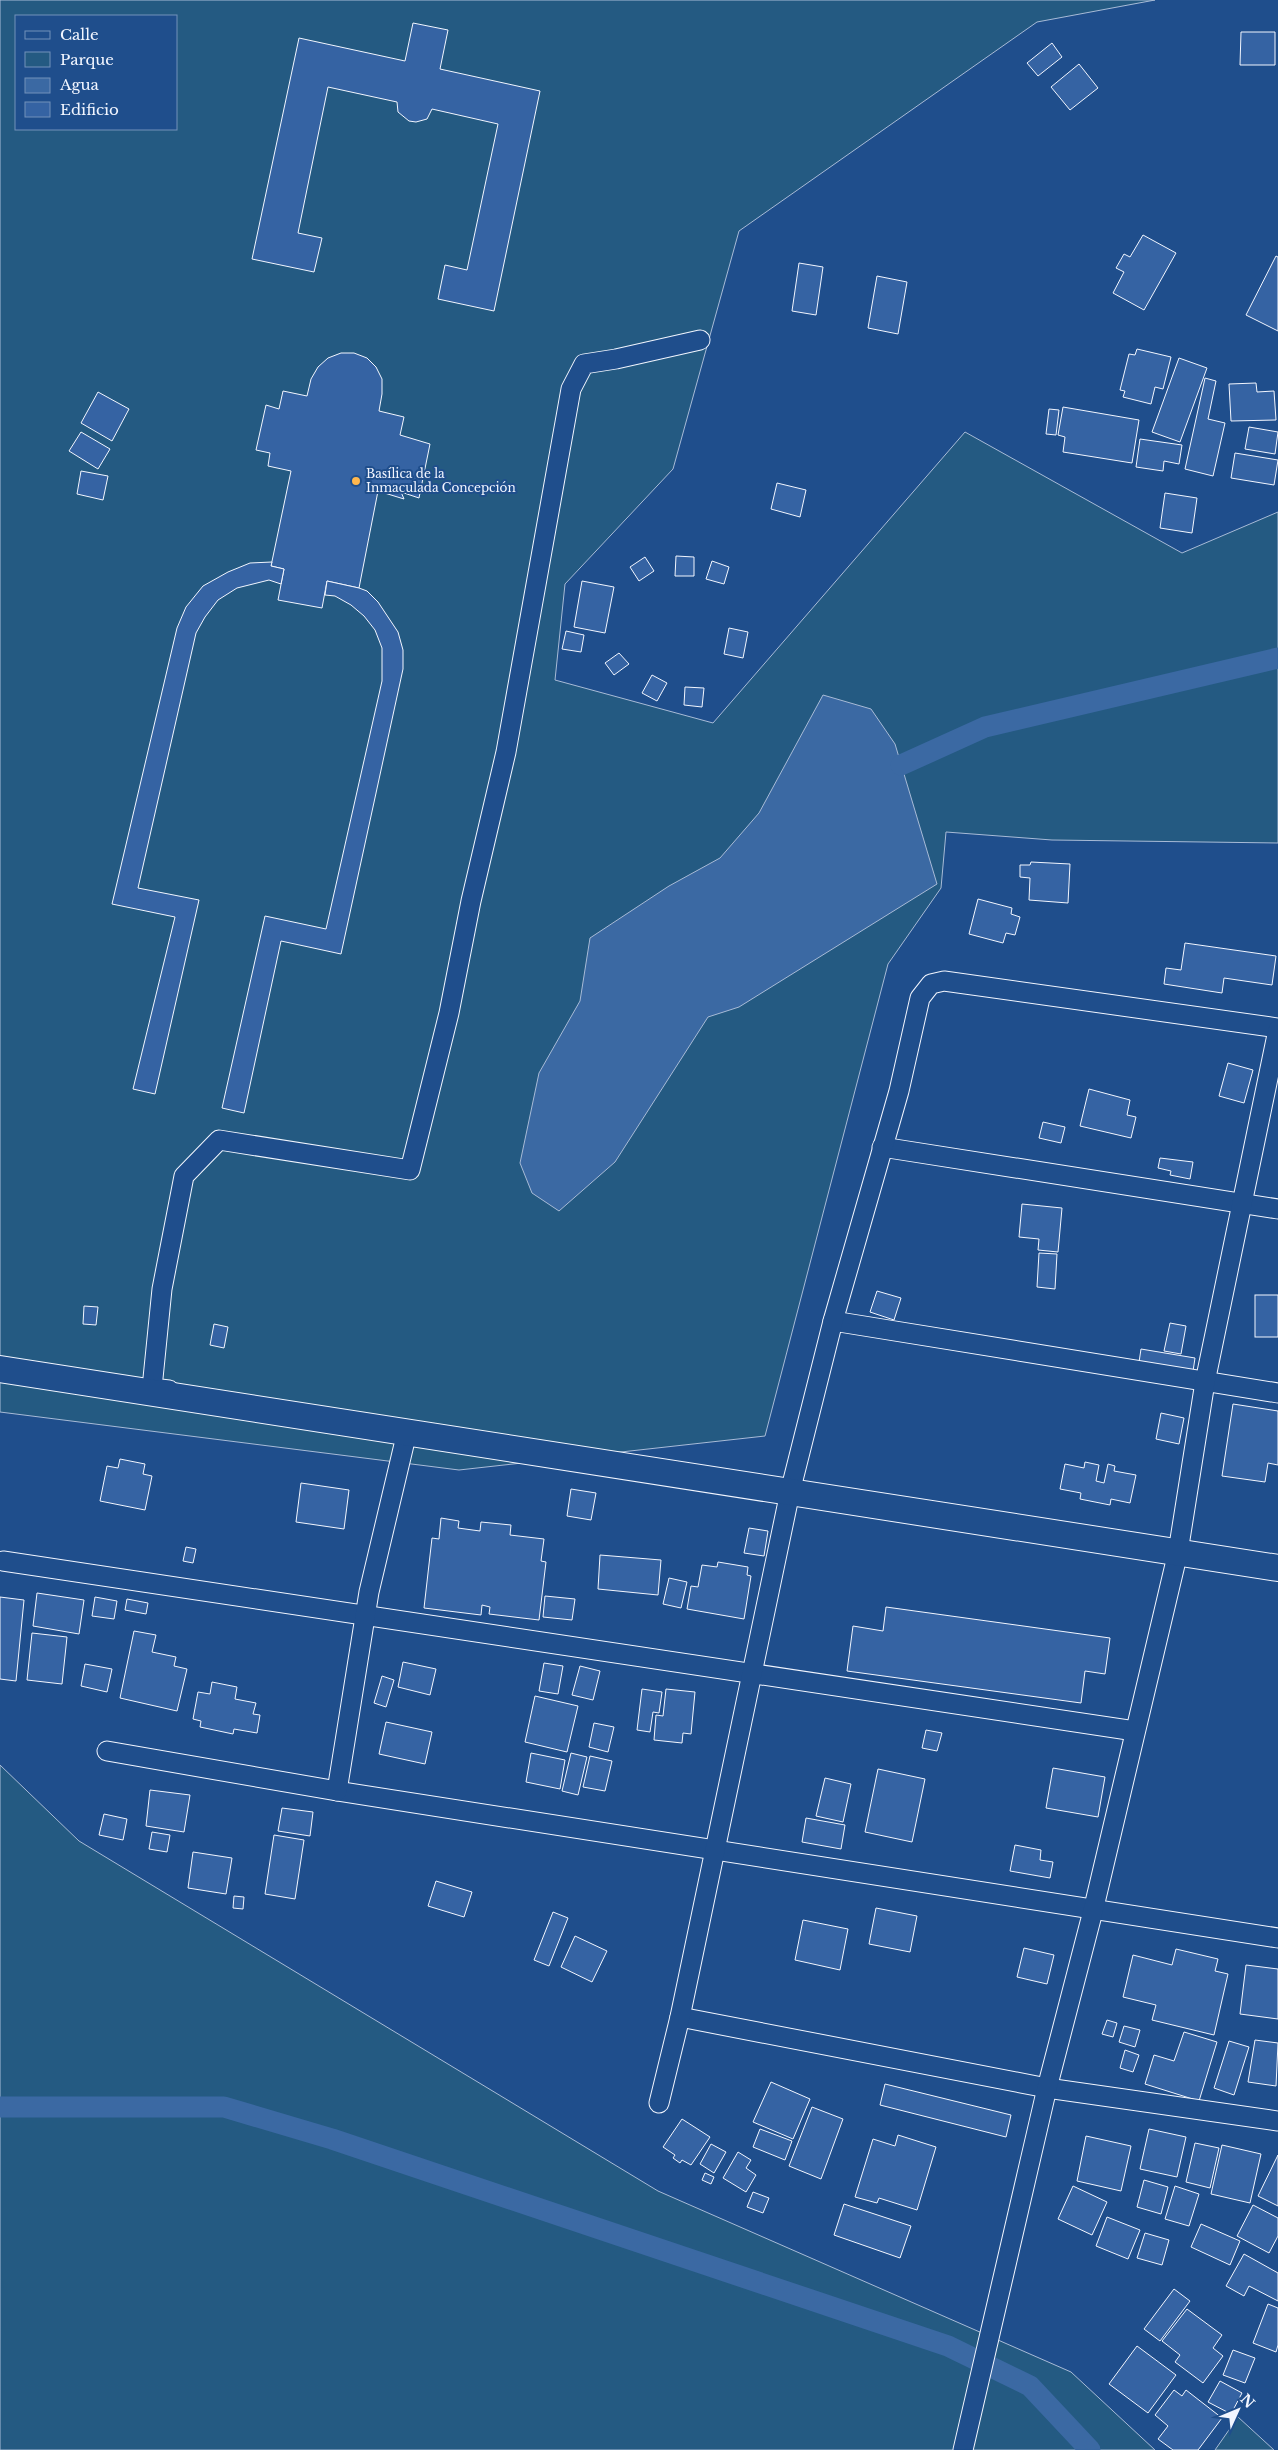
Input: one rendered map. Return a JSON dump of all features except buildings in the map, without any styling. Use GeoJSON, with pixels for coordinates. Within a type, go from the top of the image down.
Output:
{"type":"FeatureCollection","features":[{"type":"Feature","properties":{"kind":"street"},"geometry":{"type":"LineString","coordinates":[[503,1447],[281,1406],[152,1388],[162,1288],[184,1176],[219,1140],[410,1170],[449,1013],[471,901],[506,752],[571,389],[584,364],[616,359],[700,340]]}},
{"type":"Feature","properties":{"kind":"street"},"geometry":{"type":"LineString","coordinates":[[659,2102],[680,2017],[790,1492],[833,1321],[882,1147],[920,998],[931,984],[944,981],[1278,1029],[1205,1382],[1178,1552],[1093,1911],[1047,2088],[963,2450]]}},
{"type":"Feature","properties":{"kind":"street"},"geometry":{"type":"LineString","coordinates":[[882,1147],[1278,1209]]}},
{"type":"Feature","properties":{"kind":"street"},"geometry":{"type":"LineString","coordinates":[[833,1321],[1278,1393]]}},
{"type":"Feature","properties":{"kind":"street"},"geometry":{"type":"LineString","coordinates":[[0,1369],[1278,1568]]}},
{"type":"Feature","properties":{"kind":"street"},"geometry":{"type":"LineString","coordinates":[[337,1791],[365,1615],[407,1432]]}},
{"type":"Feature","properties":{"kind":"street"},"geometry":{"type":"LineString","coordinates":[[3,1561],[1135,1731]]}},
{"type":"Feature","properties":{"kind":"street"},"geometry":{"type":"LineString","coordinates":[[108,1751],[337,1791],[1093,1911],[1278,1938]]}},
{"type":"Feature","properties":{"kind":"street"},"geometry":{"type":"LineString","coordinates":[[680,2017],[1047,2088],[1278,2120]]}},
{"type":"Feature","properties":{"kind":"green space"},"geometry":{"type":"Polygon","coordinates":[[[0,0],[1155,0],[1037,22],[739,231],[673,469],[565,584],[555,680],[713,723],[965,432],[1182,553],[1278,512],[1278,843],[1052,840],[946,832],[941,888],[888,964],[765,1436],[459,1470],[0,1412],[0,0]]]}},
{"type":"Feature","properties":{"kind":"green space"},"geometry":{"type":"Polygon","coordinates":[[[0,1765],[79,1841],[658,2191],[1071,2372],[1155,2450],[0,2450],[0,1765]]]}},
{"type":"Feature","properties":{"kind":"green space"},"geometry":{"type":"Polygon","coordinates":[[[1238,2417],[1274,2450],[1215,2450],[1238,2417]]]}},
{"type":"Feature","properties":{"kind":"water"},"geometry":{"type":"Polygon","coordinates":[[[823,695],[871,709],[895,744],[937,884],[739,1007],[708,1017],[615,1162],[559,1211],[532,1193],[520,1163],[539,1073],[580,1001],[590,938],[669,886],[720,858],[759,813],[823,695]]]}},
{"type":"Feature","properties":{"kind":"waterway"},"geometry":{"type":"LineString","coordinates":[[901,765],[985,727],[1278,658]]}},
{"type":"Feature","properties":{"kind":"waterway"},"geometry":{"type":"LineString","coordinates":[[0,2107],[224,2107],[332,2139],[948,2346],[1030,2386],[1090,2450]]}},
{"type":"Feature","properties":{"kind":"place","name":"Basílica de la Inmaculada Concepción"},"geometry":{"type":"Point","coordinates":[356,481]}}]}
